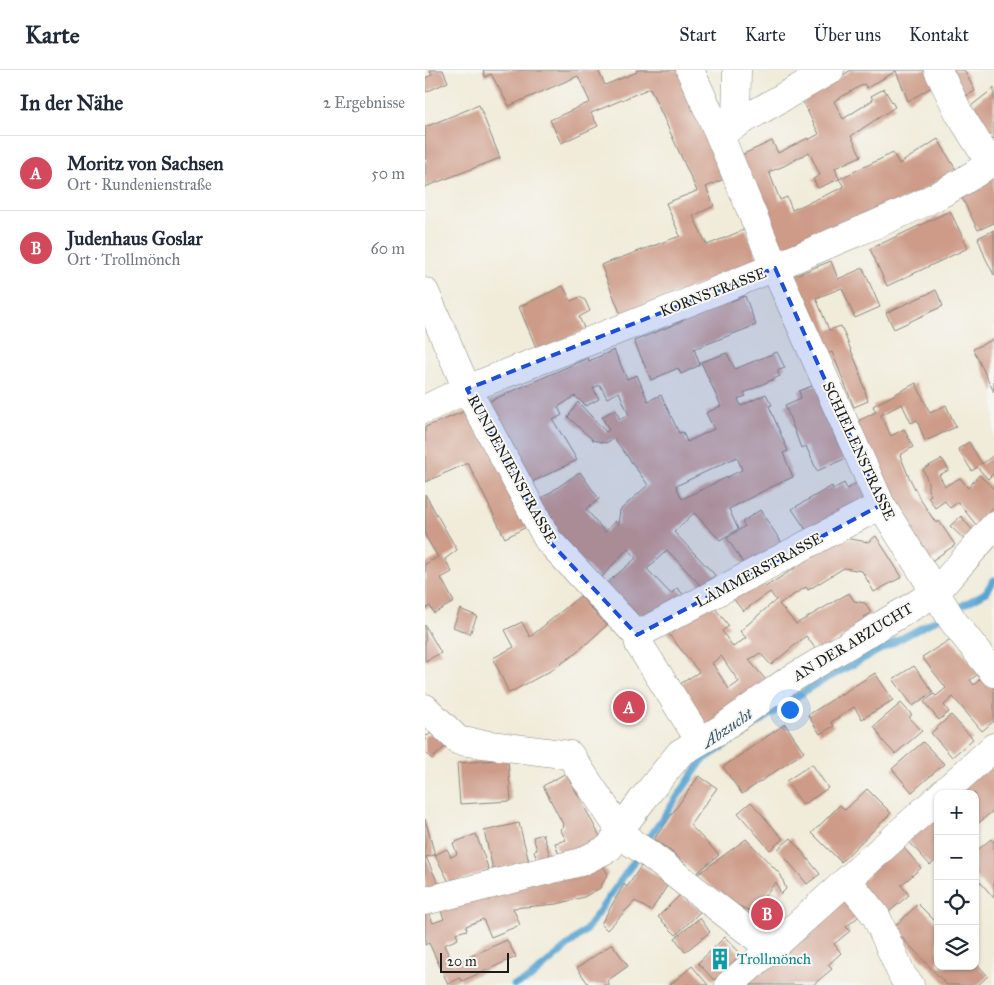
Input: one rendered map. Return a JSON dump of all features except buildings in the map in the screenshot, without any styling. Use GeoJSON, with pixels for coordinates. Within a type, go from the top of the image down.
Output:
{"type":"FeatureCollection","features":[{"type":"Feature","properties":{"kind":"street","name":"SCHIELENSTRASSE"},"geometry":{"type":"LineString","coordinates":[[690,70],[727,129],[775,268],[881,505],[943,606],[994,673]]}},
{"type":"Feature","properties":{"kind":"street"},"geometry":{"type":"LineString","coordinates":[[727,129],[737,70]]}},
{"type":"Feature","properties":{"kind":"street"},"geometry":{"type":"LineString","coordinates":[[727,129],[830,70]]}},
{"type":"Feature","properties":{"kind":"street"},"geometry":{"type":"LineString","coordinates":[[938,70],[959,113],[992,161]]}},
{"type":"Feature","properties":{"kind":"street","name":"KORNSTRASSE"},"geometry":{"type":"LineString","coordinates":[[425,409],[467,389],[775,268],[925,203],[992,161]]}},
{"type":"Feature","properties":{"kind":"street","name":"RUNDENIENSTRASSE"},"geometry":{"type":"LineString","coordinates":[[425,292],[467,389],[548,540],[637,635],[639,644],[700,740]]}},
{"type":"Feature","properties":{"kind":"street","name":"LÄMMERSTRASSE"},"geometry":{"type":"LineString","coordinates":[[637,635],[881,505]]}},
{"type":"Feature","properties":{"kind":"street","name":"AN DER ABZUCHT"},"geometry":{"type":"LineString","coordinates":[[425,900],[581,862],[609,848],[633,842],[680,753],[700,740],[721,730],[786,682],[943,606],[994,526]]}},
{"type":"Feature","properties":{"kind":"street"},"geometry":{"type":"LineString","coordinates":[[425,708],[459,740],[570,755],[633,842],[771,949]]}},
{"type":"Feature","properties":{"kind":"street"},"geometry":{"type":"LineString","coordinates":[[946,790],[994,747]]}},
{"type":"Feature","properties":{"kind":"street"},"geometry":{"type":"LineString","coordinates":[[729,985],[934,802]]}},
{"type":"Feature","properties":{"kind":"street"},"geometry":{"type":"LineString","coordinates":[[847,880],[876,916],[903,977],[910,985]]}},
{"type":"Feature","properties":{"kind":"highlighted area"},"geometry":{"type":"Polygon","coordinates":[[[775,268],[881,505],[637,635],[548,540],[467,389],[775,268]]]}},
{"type":"Feature","properties":{"kind":"waterway","name":"Abzucht"},"geometry":{"type":"LineString","coordinates":[[952,611],[985,593],[994,580]]}},
{"type":"Feature","properties":{"kind":"waterway","name":"Abzucht"},"geometry":{"type":"LineString","coordinates":[[645,844],[702,761],[811,687],[943,616]]}},
{"type":"Feature","properties":{"kind":"waterway","name":"Abzucht"},"geometry":{"type":"LineString","coordinates":[[514,985],[529,979],[586,930],[640,853]]}},
{"type":"Feature","properties":{"kind":"place","name":"Moritz von Sachsen"},"geometry":{"type":"Point","coordinates":[629,707]}},
{"type":"Feature","properties":{"kind":"place","name":"Judenhaus Goslar"},"geometry":{"type":"Point","coordinates":[767,914]}},
{"type":"Feature","properties":{"kind":"place","name":"Trollmönch"},"geometry":{"type":"Point","coordinates":[720,959]}}]}
